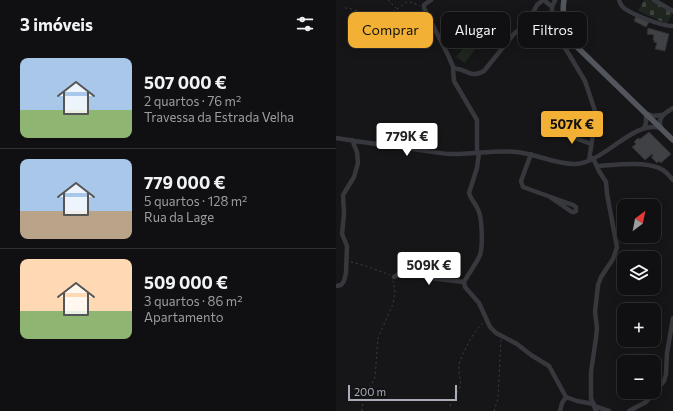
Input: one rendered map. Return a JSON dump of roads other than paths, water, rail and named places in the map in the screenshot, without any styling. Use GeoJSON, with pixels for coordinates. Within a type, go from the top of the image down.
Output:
{"type":"FeatureCollection","features":[{"type":"Feature","properties":{"kind":"main road"},"geometry":{"type":"LineString","coordinates":[[564,0],[563,17],[572,40],[586,57],[673,140]]}},
{"type":"Feature","properties":{"kind":"street"},"geometry":{"type":"LineString","coordinates":[[431,0],[424,5],[424,8],[454,69],[452,74],[454,81],[477,120],[477,168],[469,193],[479,210],[481,250],[480,256],[464,282],[465,288],[479,303],[490,327],[502,337],[516,344],[549,366],[566,397],[609,411]]}},
{"type":"Feature","properties":{"kind":"street"},"geometry":{"type":"LineString","coordinates":[[454,69],[461,70],[472,75],[484,71],[513,35],[529,20],[537,5],[542,0],[552,7]]}},
{"type":"Feature","properties":{"kind":"street"},"geometry":{"type":"LineString","coordinates":[[555,0],[552,7],[552,20],[562,45],[585,81],[595,111],[595,122],[591,144],[591,159],[597,166],[606,182],[617,247],[613,259],[601,277],[598,285],[595,312],[597,328],[595,351],[590,372],[591,398],[596,411]]}},
{"type":"Feature","properties":{"kind":"street"},"geometry":{"type":"LineString","coordinates":[[619,0],[622,7],[631,12],[659,24],[673,26]]}},
{"type":"Feature","properties":{"kind":"street"},"geometry":{"type":"LineString","coordinates":[[654,0],[673,11]]}},
{"type":"Feature","properties":{"kind":"street"},"geometry":{"type":"LineString","coordinates":[[644,128],[646,123],[646,113],[653,116],[662,115],[673,108]]}},
{"type":"Feature","properties":{"kind":"street"},"geometry":{"type":"LineString","coordinates":[[336,138],[453,154],[511,152],[531,154],[573,164],[580,164],[644,128],[655,126],[660,128],[659,121],[662,115]]}},
{"type":"Feature","properties":{"kind":"street"},"geometry":{"type":"LineString","coordinates":[[564,131],[567,135],[591,144]]}},
{"type":"Feature","properties":{"kind":"street"},"geometry":{"type":"LineString","coordinates":[[336,286],[341,285],[344,281],[346,262],[347,246],[342,234],[344,196],[354,177],[358,163],[357,152],[352,140]]}},
{"type":"Feature","properties":{"kind":"street"},"geometry":{"type":"LineString","coordinates":[[531,154],[521,181],[523,187],[573,205],[576,208],[576,211],[572,212],[550,197]]}},
{"type":"Feature","properties":{"kind":"street"},"geometry":{"type":"LineString","coordinates":[[597,166],[637,164],[653,166],[665,171],[673,180]]}},
{"type":"Feature","properties":{"kind":"street"},"geometry":{"type":"LineString","coordinates":[[394,277],[407,269],[436,279],[464,282]]}},
{"type":"Feature","properties":{"kind":"street"},"geometry":{"type":"LineString","coordinates":[[629,411],[646,402],[664,381],[673,318]]}},
{"type":"Feature","properties":{"kind":"street"},"geometry":{"type":"LineString","coordinates":[[560,411],[562,403],[566,397]]}}]}
